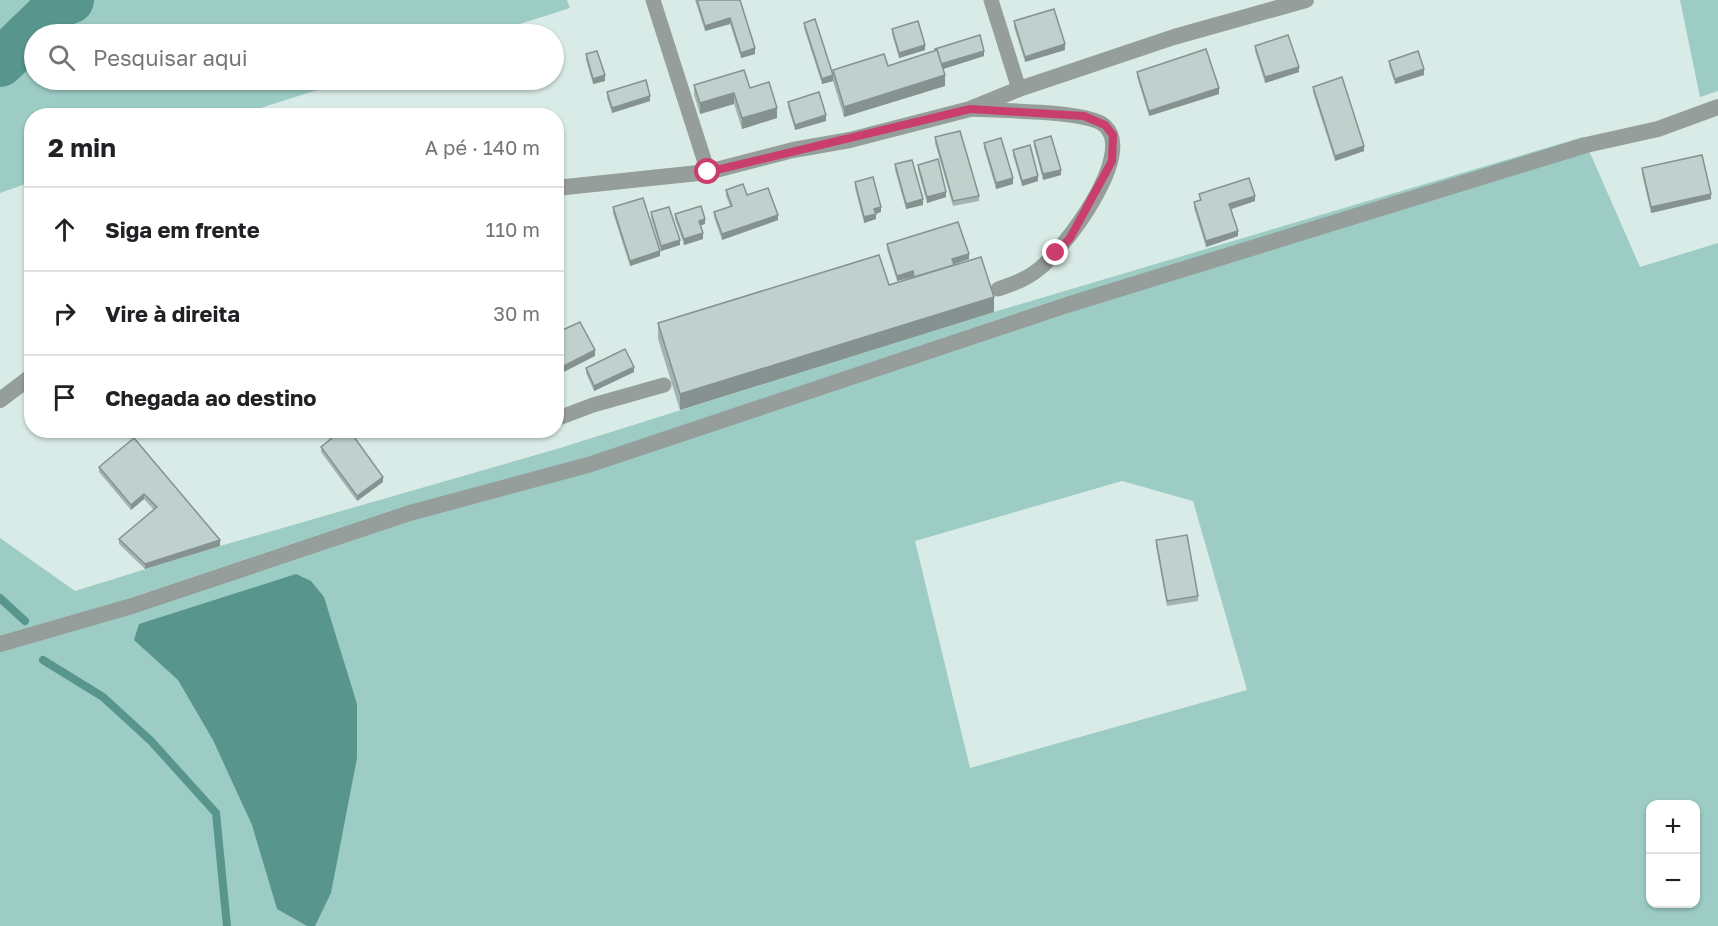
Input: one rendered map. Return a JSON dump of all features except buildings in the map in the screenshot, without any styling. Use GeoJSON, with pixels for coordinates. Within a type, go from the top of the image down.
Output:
{"type":"FeatureCollection","features":[{"type":"Feature","properties":{"kind":"street"},"geometry":{"type":"LineString","coordinates":[[564,187],[708,172],[970,109],[1019,89],[1174,37],[1306,0]]}},
{"type":"Feature","properties":{"kind":"street"},"geometry":{"type":"LineString","coordinates":[[0,644],[132,606],[410,513],[588,465],[1067,305],[1586,145],[1658,129],[1718,107]]}},
{"type":"Feature","properties":{"kind":"street"},"geometry":{"type":"LineString","coordinates":[[0,400],[24,384]]}},
{"type":"Feature","properties":{"kind":"lane"},"geometry":{"type":"LineString","coordinates":[[653,0],[708,172]]}},
{"type":"Feature","properties":{"kind":"lane"},"geometry":{"type":"LineString","coordinates":[[991,0],[1019,89]]}},
{"type":"Feature","properties":{"kind":"lane"},"geometry":{"type":"LineString","coordinates":[[970,109],[1084,116],[1105,125],[1113,135],[1112,161],[1070,238],[1038,270],[1022,280],[998,289]]}},
{"type":"Feature","properties":{"kind":"lane"},"geometry":{"type":"LineString","coordinates":[[564,416],[593,405],[664,385]]}},
{"type":"Feature","properties":{"kind":"shaded area"},"geometry":{"type":"Polygon","coordinates":[[[0,0],[567,0],[570,8],[520,24],[24,24],[24,90],[317,90],[260,108],[24,108],[24,184],[0,193],[0,0]]]}},
{"type":"Feature","properties":{"kind":"shaded area"},"geometry":{"type":"Polygon","coordinates":[[[1680,0],[1718,0],[1718,91],[1700,97],[1680,0]]]}},
{"type":"Feature","properties":{"kind":"shaded area"},"geometry":{"type":"Polygon","coordinates":[[[1583,137],[1640,267],[1718,243],[1718,926],[0,926],[0,538],[75,591],[220,546],[560,448],[994,312],[1583,137]],[[1122,481],[915,541],[970,768],[1247,690],[1193,501],[1122,481]]]}},
{"type":"Feature","properties":{"kind":"shaded area"},"geometry":{"type":"Polygon","coordinates":[[[296,574],[311,581],[324,597],[357,704],[357,758],[331,893],[315,926],[307,926],[277,909],[252,825],[213,740],[178,680],[134,640],[139,624],[296,574]]]}},
{"type":"Feature","properties":{"kind":"waterway"},"geometry":{"type":"LineString","coordinates":[[40,24],[63,2],[70,0]]}},
{"type":"Feature","properties":{"kind":"waterway"},"geometry":{"type":"LineString","coordinates":[[0,63],[24,40]]}},
{"type":"Feature","properties":{"kind":"waterway"},"geometry":{"type":"LineString","coordinates":[[0,598],[25,621]]}},
{"type":"Feature","properties":{"kind":"waterway"},"geometry":{"type":"LineString","coordinates":[[43,660],[103,697],[151,741],[216,813],[227,926]]}},
{"type":"Feature","properties":{"kind":"route"},"geometry":{"type":"LineString","coordinates":[[708,172],[793,150],[850,140],[970,109],[1084,116],[1105,125],[1113,135],[1112,161],[1070,238],[1056,253]]}}]}
